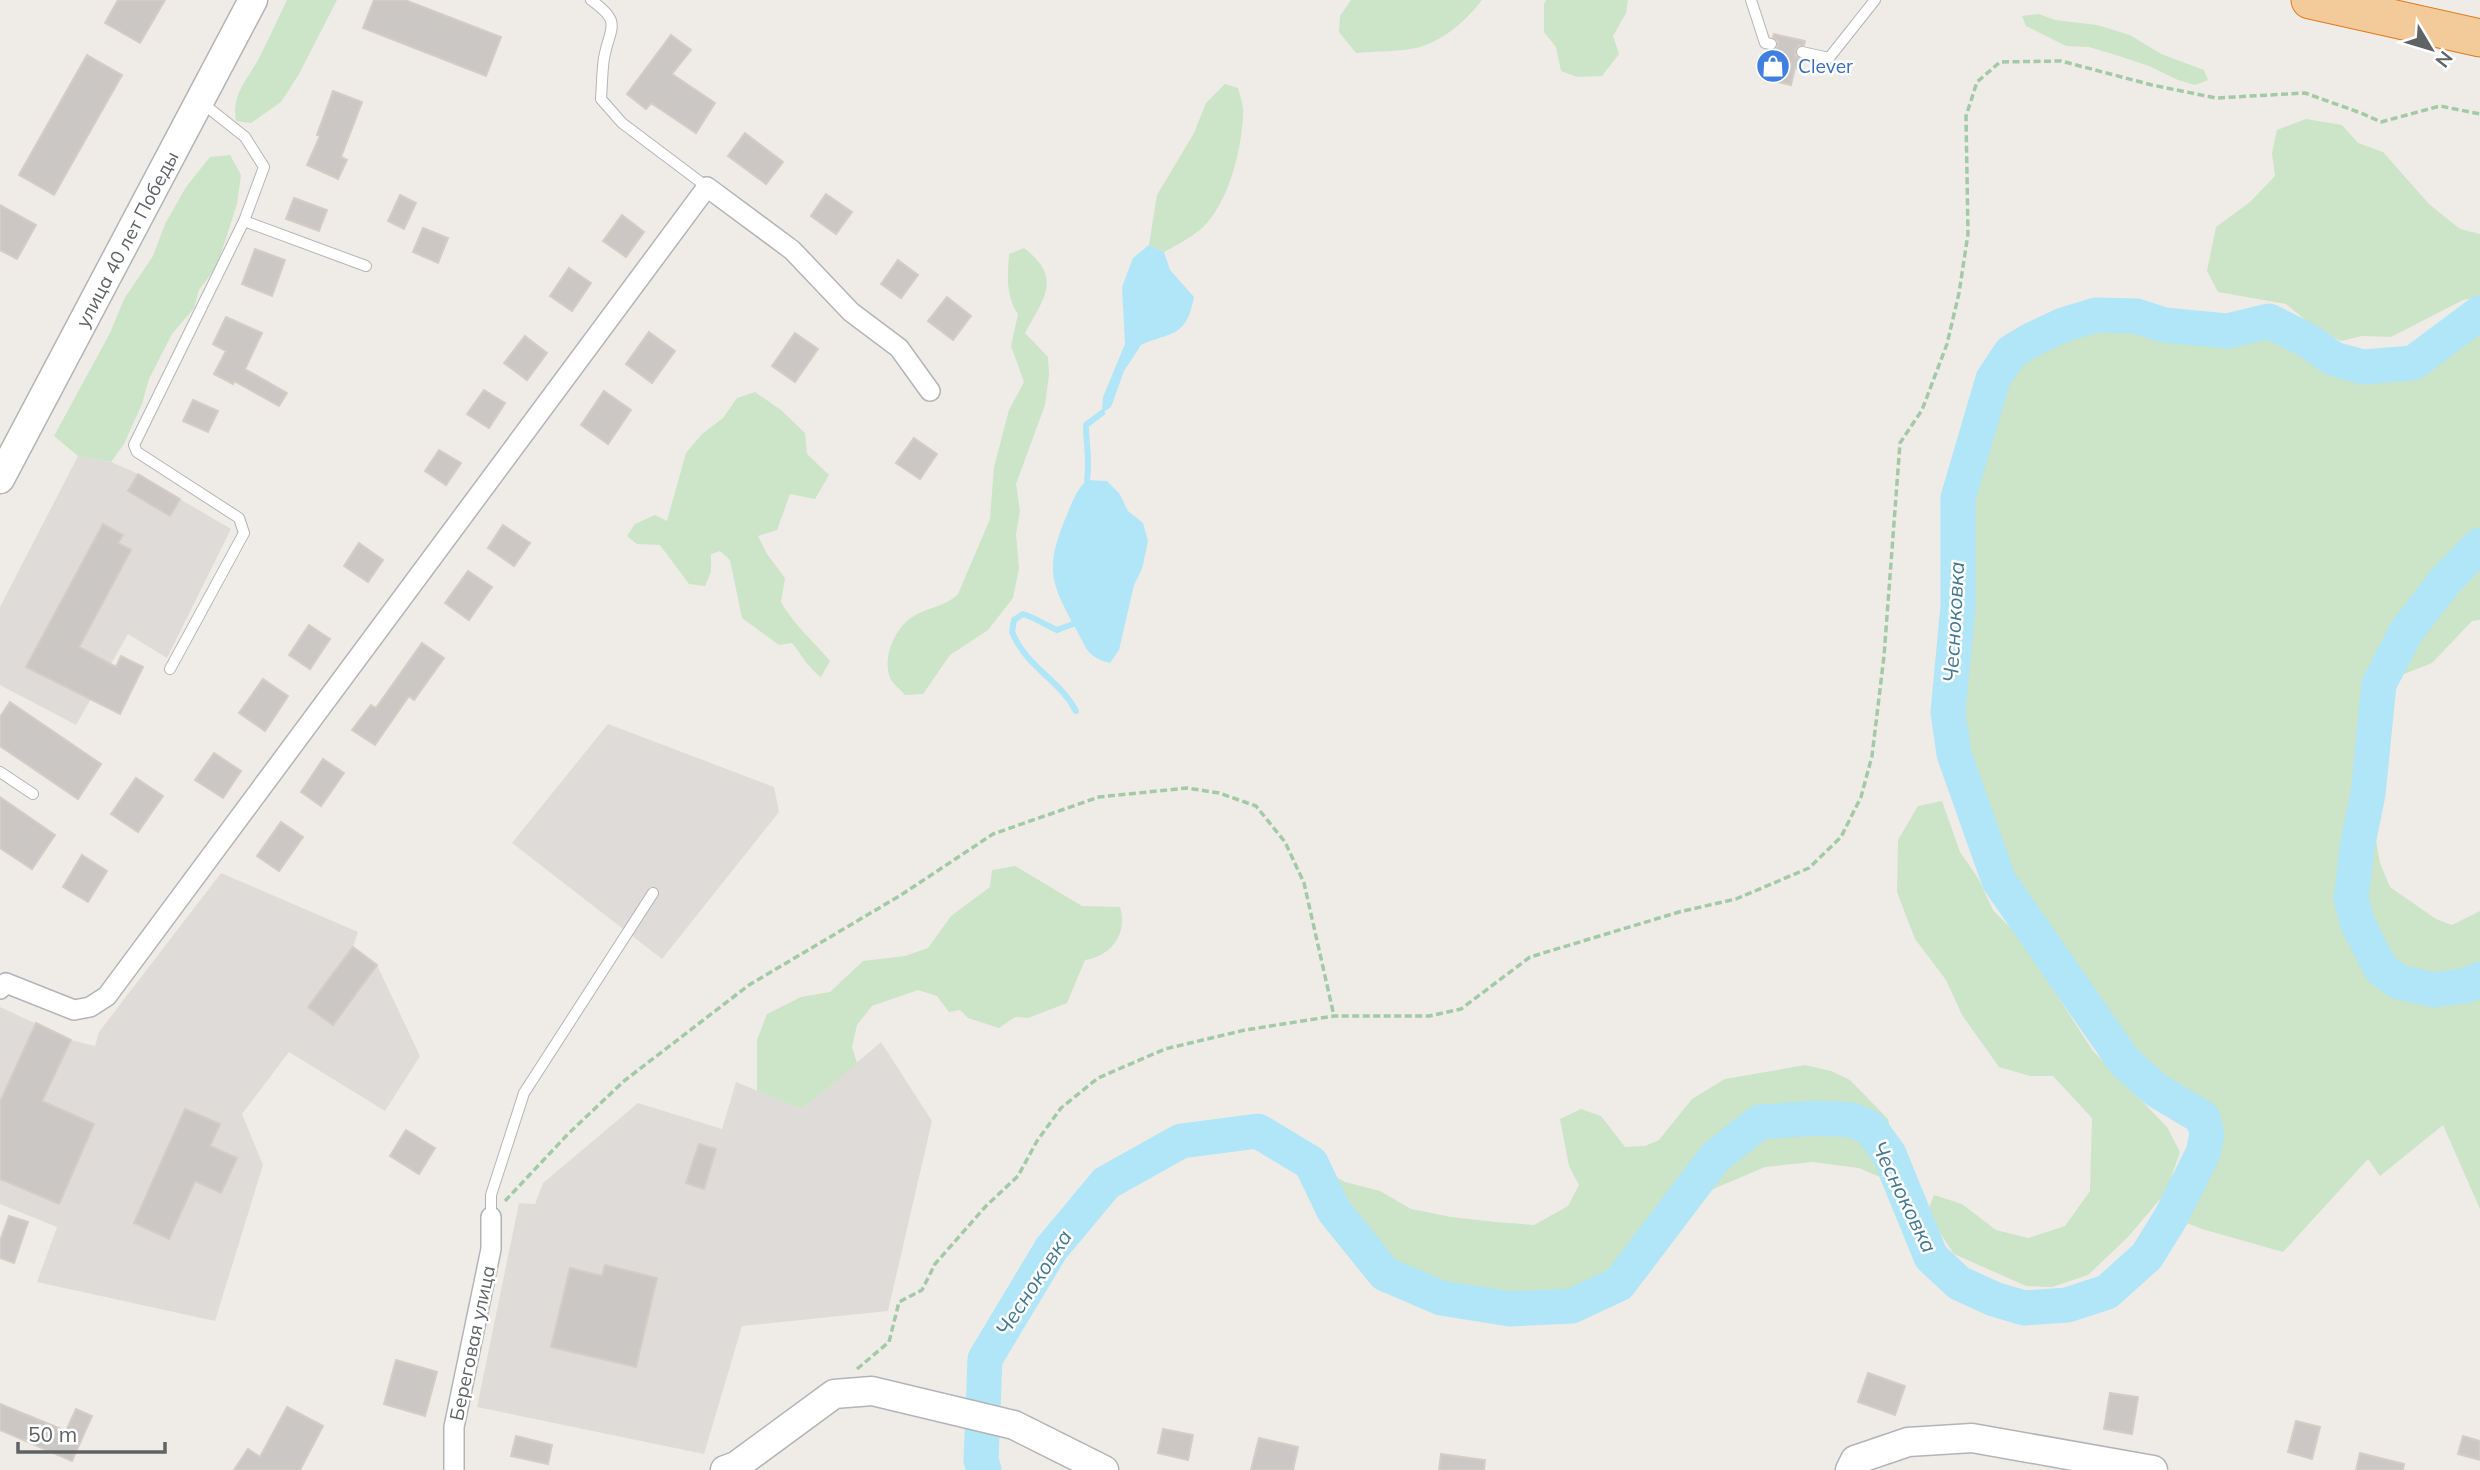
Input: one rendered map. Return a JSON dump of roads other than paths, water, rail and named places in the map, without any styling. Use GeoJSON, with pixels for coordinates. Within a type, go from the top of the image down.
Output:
{"type":"FeatureCollection","features":[{"type":"Feature","properties":{"kind":"highway"},"geometry":{"type":"LineString","coordinates":[[2310,0],[2480,38]]}},
{"type":"Feature","properties":{"kind":"street","name":"улица 40 лет Победы"},"geometry":{"type":"LineString","coordinates":[[0,479],[253,0]]}},
{"type":"Feature","properties":{"kind":"street"},"geometry":{"type":"LineString","coordinates":[[0,989],[6,983],[74,1010],[90,1007],[107,996],[706,187],[792,250],[851,312],[899,348],[930,391]]}},
{"type":"Feature","properties":{"kind":"street","name":"Береговая улица"},"geometry":{"type":"LineString","coordinates":[[454,1470],[454,1427],[491,1249],[491,1217]]}},
{"type":"Feature","properties":{"kind":"street"},"geometry":{"type":"LineString","coordinates":[[725,1470],[752,1455],[834,1394],[872,1391],[1014,1425],[1104,1470]]}},
{"type":"Feature","properties":{"kind":"street"},"geometry":{"type":"LineString","coordinates":[[1850,1470],[1855,1460],[1908,1442],[1972,1438],[2153,1470]]}},
{"type":"Feature","properties":{"kind":"lane"},"geometry":{"type":"LineString","coordinates":[[591,0],[608,12],[613,27],[604,57],[601,99],[622,122],[706,187]]}},
{"type":"Feature","properties":{"kind":"lane"},"geometry":{"type":"LineString","coordinates":[[1751,0],[1765,43],[1771,44]]}},
{"type":"Feature","properties":{"kind":"lane"},"geometry":{"type":"LineString","coordinates":[[1802,52],[1829,58],[1875,0]]}},
{"type":"Feature","properties":{"kind":"lane"},"geometry":{"type":"LineString","coordinates":[[170,668],[244,533],[239,518],[137,452],[134,444],[244,221],[264,167],[245,137],[200,102]]}},
{"type":"Feature","properties":{"kind":"lane"},"geometry":{"type":"LineString","coordinates":[[244,221],[366,266]]}},
{"type":"Feature","properties":{"kind":"lane"},"geometry":{"type":"LineString","coordinates":[[0,772],[33,794]]}},
{"type":"Feature","properties":{"kind":"lane"},"geometry":{"type":"LineString","coordinates":[[491,1217],[491,1195],[524,1093],[653,893]]}},
{"type":"Feature","properties":{"kind":"water"},"geometry":{"type":"Polygon","coordinates":[[[1149,245],[1164,252],[1170,270],[1194,297],[1191,310],[1182,327],[1141,345],[1124,371],[1111,407],[1102,413],[1103,397],[1125,344],[1122,287],[1133,258],[1149,245]]]}},
{"type":"Feature","properties":{"kind":"water"},"geometry":{"type":"Polygon","coordinates":[[[1087,480],[1107,481],[1119,493],[1128,511],[1143,523],[1148,541],[1142,569],[1134,585],[1119,650],[1110,663],[1092,655],[1086,647],[1061,600],[1054,576],[1053,564],[1059,535],[1075,497],[1087,480]]]}},
{"type":"Feature","properties":{"kind":"waterway","name":"Чесноковка"},"geometry":{"type":"LineString","coordinates":[[984,1470],[981,1460],[985,1359],[1051,1249],[1106,1183],[1181,1141],[1258,1131],[1311,1163],[1334,1211],[1385,1274],[1441,1298],[1510,1309],[1572,1306],[1619,1284],[1716,1156],[1760,1122],[1819,1118],[1853,1120],[1870,1128],[1889,1154],[1931,1257],[1959,1283],[1994,1299],[2024,1308],[2067,1305],[2107,1292],[2147,1256],[2171,1217],[2203,1153],[2207,1134],[2203,1118],[2156,1090],[2124,1061],[1999,881],[1954,754],[1948,712],[1958,606],[1958,498],[1993,379],[2011,352],[2063,325],[2096,315],[2136,316],[2164,325],[2227,331],[2269,321],[2307,340],[2334,359],[2363,367],[2413,363],[2480,313]]}},
{"type":"Feature","properties":{"kind":"waterway"},"geometry":{"type":"LineString","coordinates":[[1087,480],[1086,425],[1102,413]]}},
{"type":"Feature","properties":{"kind":"waterway","name":"Чесноковка"},"geometry":{"type":"LineString","coordinates":[[2480,545],[2445,581],[2406,632],[2379,684],[2368,794],[2357,848],[2351,899],[2358,924],[2381,969],[2399,982],[2434,990],[2469,985],[2480,979]]}},
{"type":"Feature","properties":{"kind":"waterway"},"geometry":{"type":"LineString","coordinates":[[1073,624],[1057,630],[1023,614],[1014,620],[1012,632],[1026,655],[1061,691],[1076,711]]}},
{"type":"Feature","properties":{"kind":"place","name":"Clever"},"geometry":{"type":"Point","coordinates":[1773,66]}}]}
